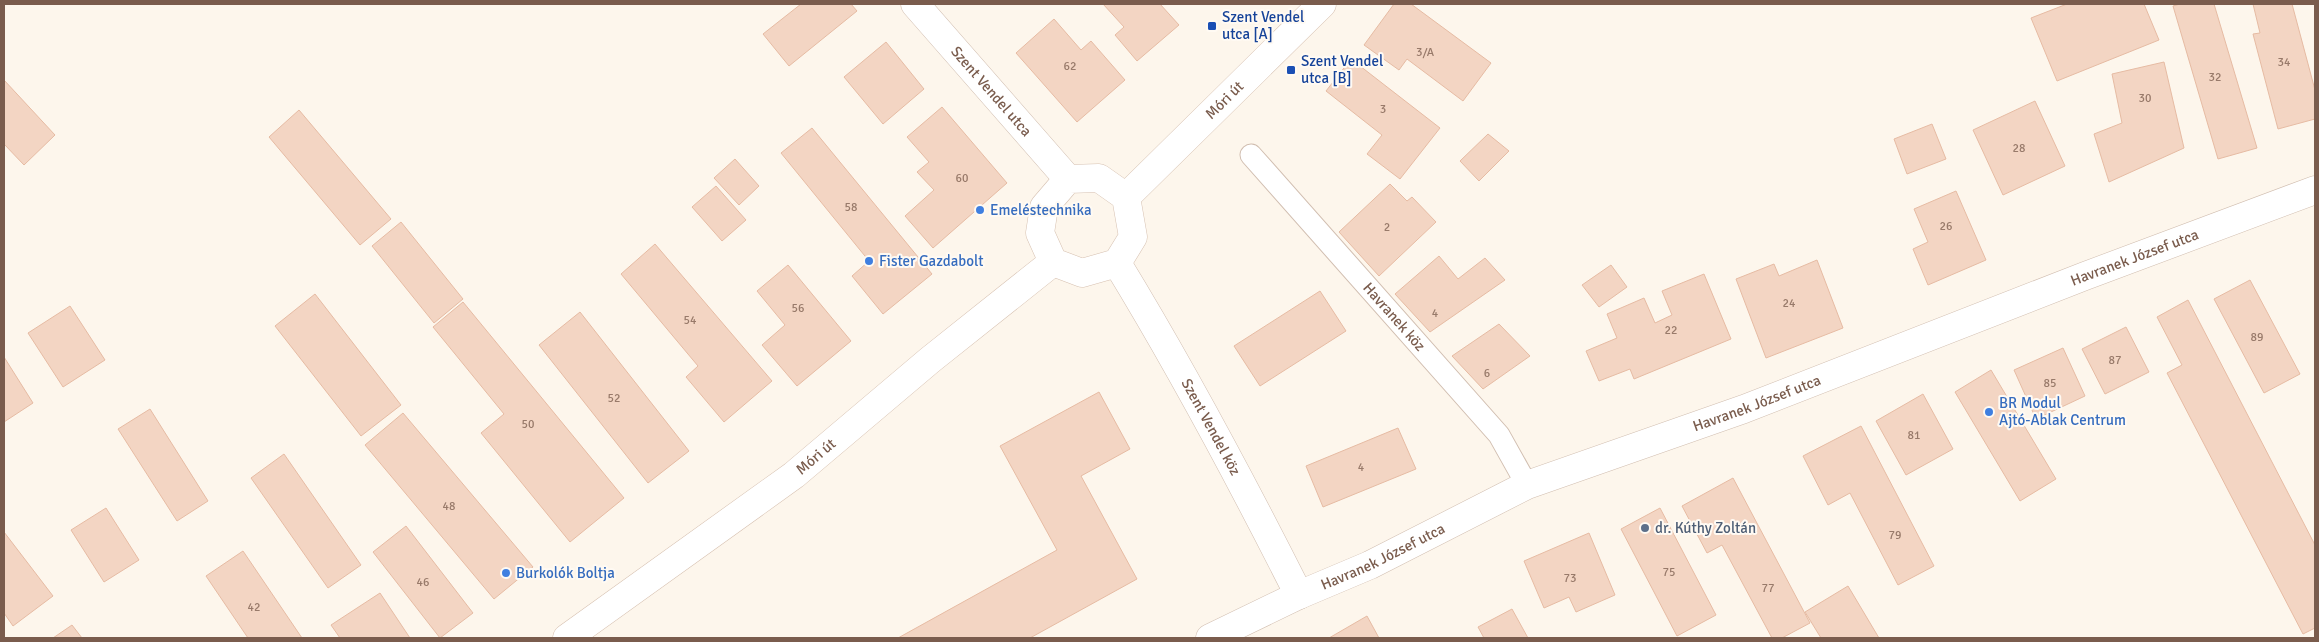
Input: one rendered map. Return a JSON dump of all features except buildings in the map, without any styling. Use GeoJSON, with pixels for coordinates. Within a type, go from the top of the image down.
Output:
{"type":"FeatureCollection","features":[{"type":"Feature","properties":{"kind":"street","name":"Szent Vendel utca"},"geometry":{"type":"LineString","coordinates":[[915,4],[1068,179]]}},
{"type":"Feature","properties":{"kind":"street","name":"Móri út"},"geometry":{"type":"LineString","coordinates":[[1126,197],[1322,4]]}},
{"type":"Feature","properties":{"kind":"street"},"geometry":{"type":"LineString","coordinates":[[1099,178],[1126,197],[1133,236],[1117,263],[1082,273],[1053,262],[1040,233],[1044,207],[1068,179],[1099,178]]}},
{"type":"Feature","properties":{"kind":"street","name":"Havranek József utca"},"geometry":{"type":"LineString","coordinates":[[1210,638],[1299,595],[1370,565],[1527,485],[1744,409],[2085,276],[2315,190]]}},
{"type":"Feature","properties":{"kind":"street","name":"Móri út"},"geometry":{"type":"LineString","coordinates":[[567,638],[794,475],[930,360],[1053,262]]}},
{"type":"Feature","properties":{"kind":"street","name":"Szent Vendel köz"},"geometry":{"type":"LineString","coordinates":[[1117,263],[1162,338],[1253,504],[1299,595]]}},
{"type":"Feature","properties":{"kind":"lane","name":"Havranek köz"},"geometry":{"type":"LineString","coordinates":[[1251,155],[1499,435],[1527,485]]}},
{"type":"Feature","properties":{"kind":"place","name":"Szent Vendel utca [A]"},"geometry":{"type":"Point","coordinates":[1212,26]}},
{"type":"Feature","properties":{"kind":"place","name":"Szent Vendel utca [B]"},"geometry":{"type":"Point","coordinates":[1291,70]}},
{"type":"Feature","properties":{"kind":"place","name":"Emeléstechnika"},"geometry":{"type":"Point","coordinates":[980,210]}},
{"type":"Feature","properties":{"kind":"place","name":"Fister Gazdabolt"},"geometry":{"type":"Point","coordinates":[869,261]}},
{"type":"Feature","properties":{"kind":"place","name":"BR Modul Ajtó-Ablak Centrum"},"geometry":{"type":"Point","coordinates":[1989,412]}},
{"type":"Feature","properties":{"kind":"place","name":"dr. Kúthy Zoltán"},"geometry":{"type":"Point","coordinates":[1645,528]}},
{"type":"Feature","properties":{"kind":"place","name":"Burkolók Boltja"},"geometry":{"type":"Point","coordinates":[506,573]}}]}
